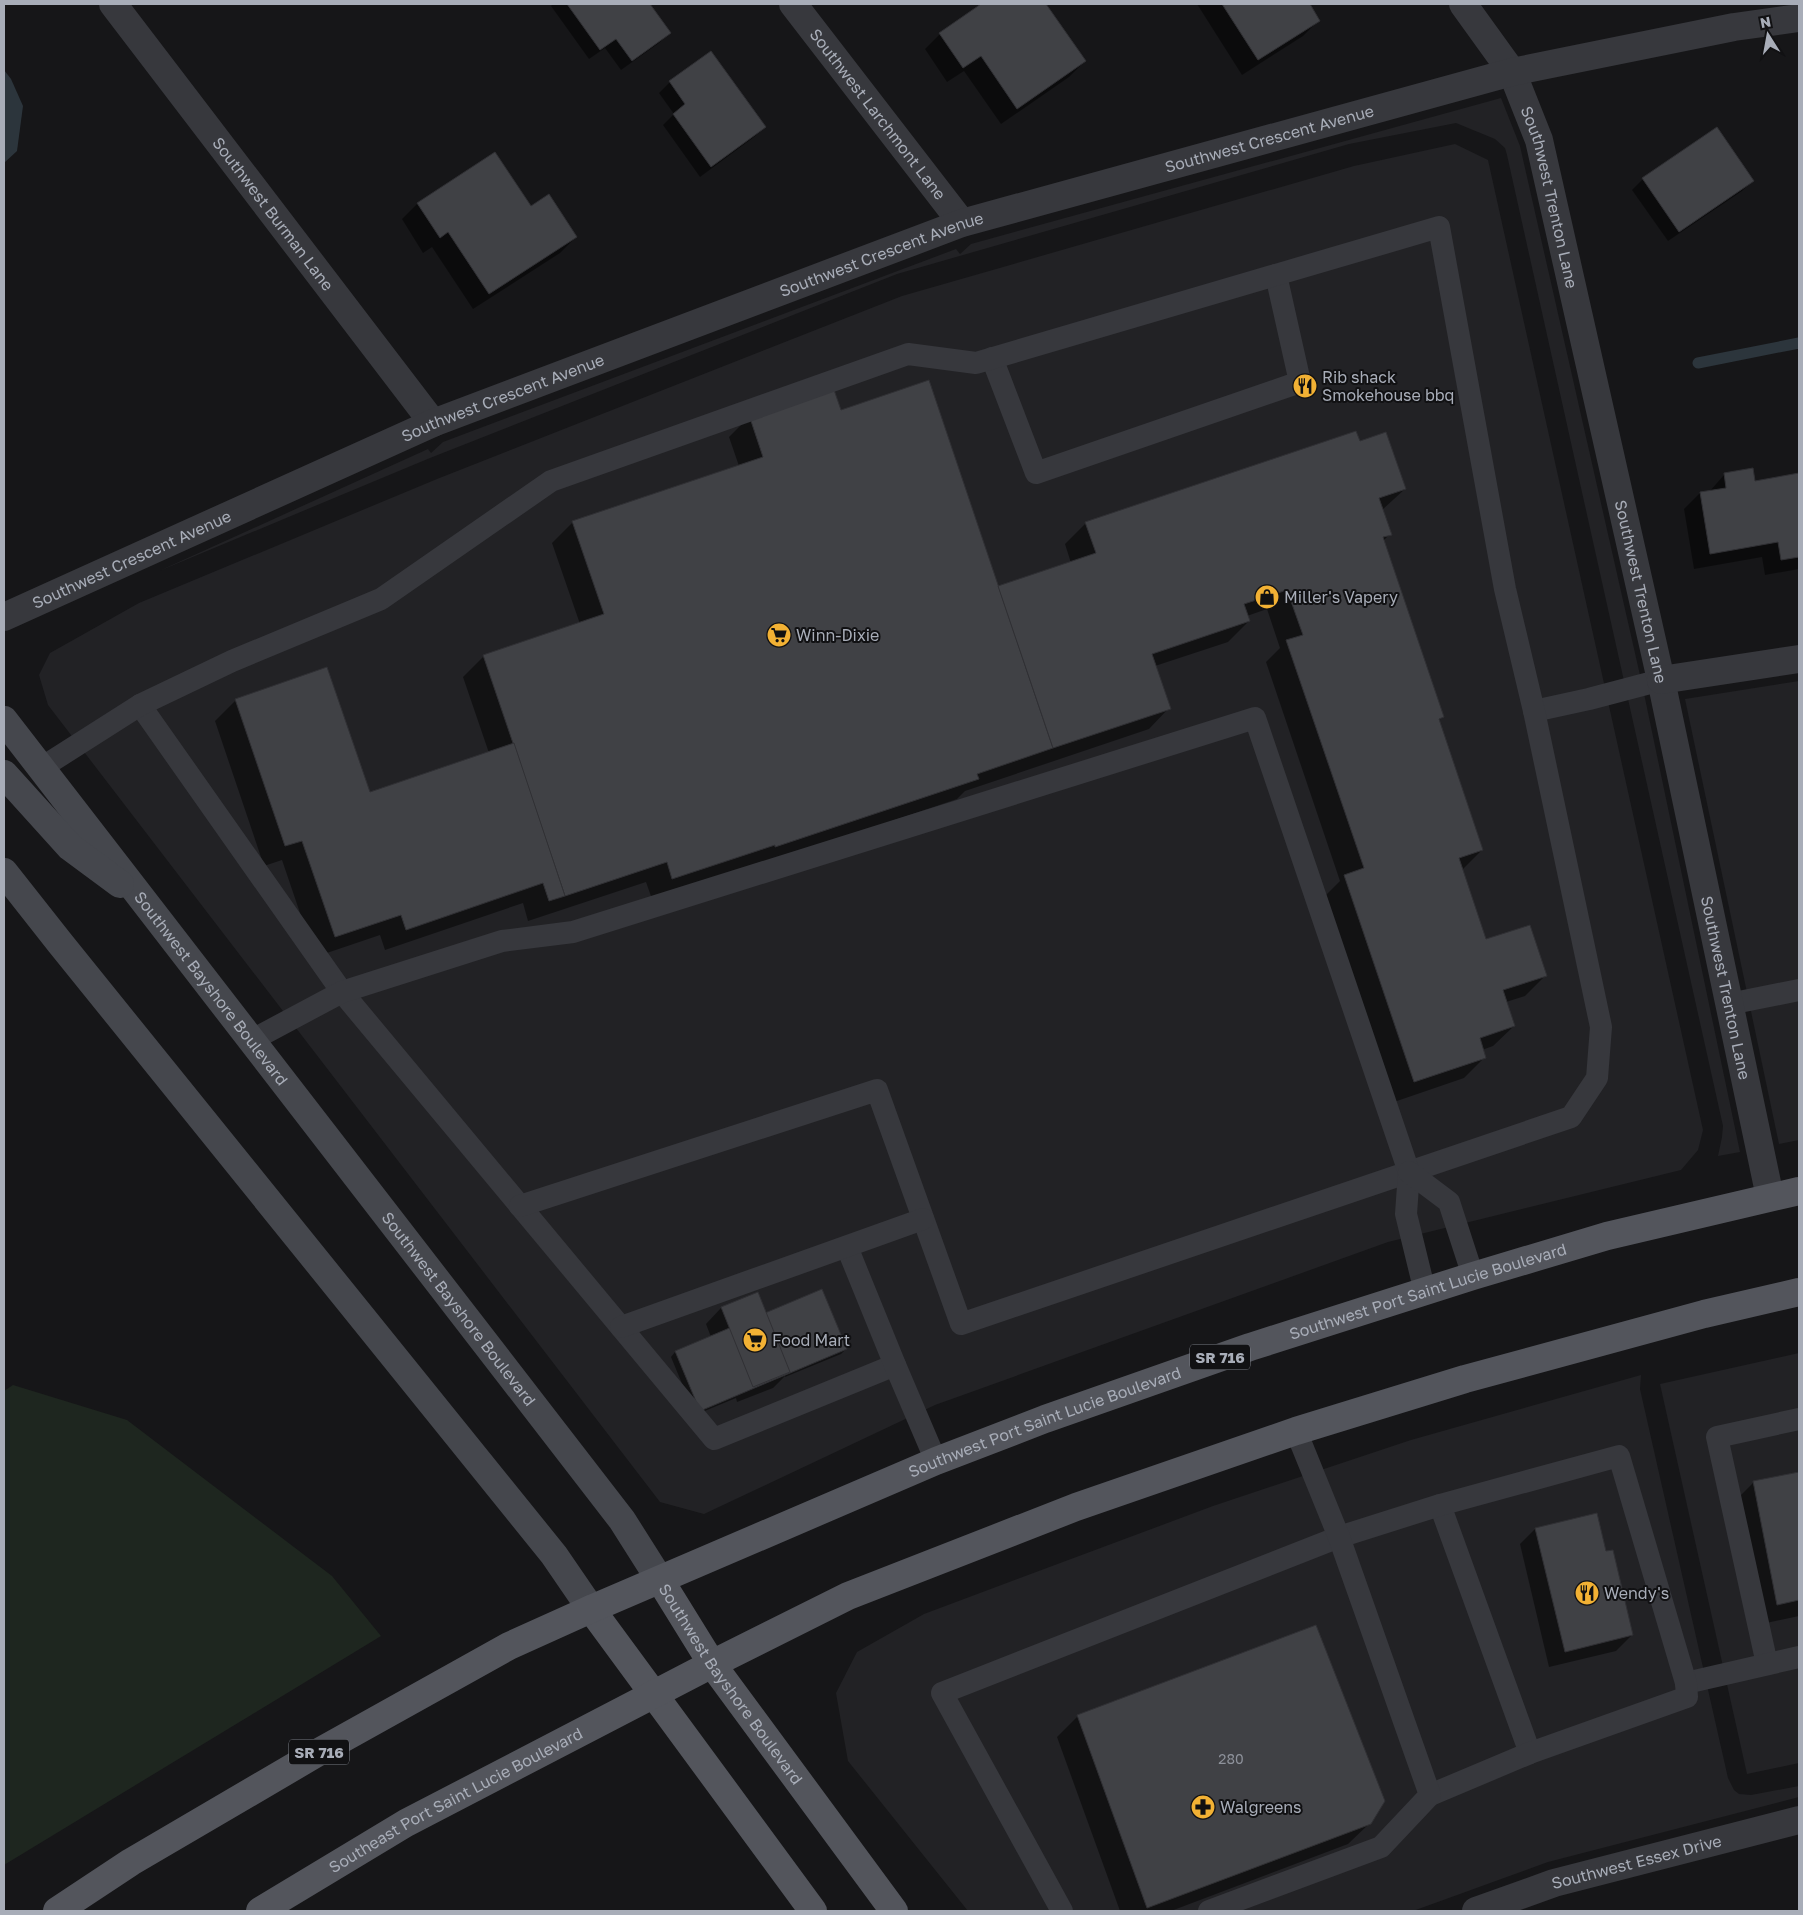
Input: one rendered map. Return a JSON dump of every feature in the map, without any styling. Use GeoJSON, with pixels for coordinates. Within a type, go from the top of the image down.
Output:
{"type":"FeatureCollection","features":[{"type":"Feature","properties":{"kind":"main road","name":"Southwest Bayshore Boulevard"},"geometry":{"type":"LineString","coordinates":[[4,720],[622,1520],[712,1664],[894,1911]]}},
{"type":"Feature","properties":{"kind":"main road"},"geometry":{"type":"LineString","coordinates":[[4,774],[70,847],[144,901]]}},
{"type":"Feature","properties":{"kind":"main road"},"geometry":{"type":"LineString","coordinates":[[4,872],[554,1554],[591,1609],[814,1911]]}},
{"type":"Feature","properties":{"kind":"main road","name":"Southwest Port Saint Lucie Boulevard"},"geometry":{"type":"LineString","coordinates":[[591,1609],[936,1461],[1045,1419],[1250,1347],[1473,1276],[1607,1236],[1799,1191]]}},
{"type":"Feature","properties":{"kind":"main road"},"geometry":{"type":"LineString","coordinates":[[654,1694],[848,1596],[1076,1507],[1296,1431],[1475,1376],[1704,1314],[1799,1292]]}},
{"type":"Feature","properties":{"kind":"main road","name":"SR 716"},"geometry":{"type":"LineString","coordinates":[[57,1911],[131,1862],[317,1753],[509,1646],[591,1609]]}},
{"type":"Feature","properties":{"kind":"main road","name":"Southeast Port Saint Lucie Boulevard"},"geometry":{"type":"LineString","coordinates":[[260,1911],[406,1822],[654,1694]]}},
{"type":"Feature","properties":{"kind":"street","name":"Southwest Burman Lane"},"geometry":{"type":"LineString","coordinates":[[113,4],[433,423]]}},
{"type":"Feature","properties":{"kind":"street","name":"Southwest Larchmont Lane"},"geometry":{"type":"LineString","coordinates":[[793,4],[962,224]]}},
{"type":"Feature","properties":{"kind":"street","name":"Southwest Trenton Lane"},"geometry":{"type":"LineString","coordinates":[[1463,4],[1512,72],[1539,140],[1661,680],[1770,1197]]}},
{"type":"Feature","properties":{"kind":"street","name":"Southwest Crescent Avenue"},"geometry":{"type":"LineString","coordinates":[[4,617],[433,423],[962,224],[1512,72],[1734,27],[1799,18]]}},
{"type":"Feature","properties":{"kind":"street"},"geometry":{"type":"LineString","coordinates":[[1661,680],[1799,659]]}},
{"type":"Feature","properties":{"kind":"street","name":"Southwest Essex Drive"},"geometry":{"type":"LineString","coordinates":[[1476,1911],[1554,1883],[1799,1820]]}},
{"type":"Feature","properties":{"kind":"lane"},"geometry":{"type":"LineString","coordinates":[[41,768],[140,705],[232,661],[381,599],[551,480],[908,354],[976,363],[1439,227],[1505,590],[1534,711],[1600,1027],[1597,1078],[1571,1117],[960,1324],[877,1090],[520,1206]]}},
{"type":"Feature","properties":{"kind":"lane"},"geometry":{"type":"LineString","coordinates":[[992,358],[1036,473],[1300,382],[1276,275]]}},
{"type":"Feature","properties":{"kind":"lane"},"geometry":{"type":"LineString","coordinates":[[1534,711],[1661,680]]}},
{"type":"Feature","properties":{"kind":"lane"},"geometry":{"type":"LineString","coordinates":[[140,705],[342,992],[714,1439],[895,1365]]}},
{"type":"Feature","properties":{"kind":"lane"},"geometry":{"type":"LineString","coordinates":[[252,1040],[342,992],[502,940],[573,932],[1254,718],[1409,1172],[1406,1214],[1425,1292]]}},
{"type":"Feature","properties":{"kind":"lane"},"geometry":{"type":"LineString","coordinates":[[1729,1004],[1799,990]]}},
{"type":"Feature","properties":{"kind":"lane"},"geometry":{"type":"LineString","coordinates":[[1409,1172],[1449,1202],[1473,1276]]}},
{"type":"Feature","properties":{"kind":"lane"},"geometry":{"type":"LineString","coordinates":[[621,1327],[923,1219]]}},
{"type":"Feature","properties":{"kind":"lane"},"geometry":{"type":"LineString","coordinates":[[847,1247],[936,1461]]}},
{"type":"Feature","properties":{"kind":"lane"},"geometry":{"type":"LineString","coordinates":[[1767,1664],[1717,1437],[1799,1419]]}},
{"type":"Feature","properties":{"kind":"lane"},"geometry":{"type":"LineString","coordinates":[[1296,1431],[1339,1537],[1430,1795]]}},
{"type":"Feature","properties":{"kind":"lane"},"geometry":{"type":"LineString","coordinates":[[1062,1911],[942,1693],[1339,1537],[1440,1505],[1619,1456],[1686,1683],[1687,1696],[1530,1753],[1430,1795],[1381,1848],[1209,1911]]}},
{"type":"Feature","properties":{"kind":"lane"},"geometry":{"type":"LineString","coordinates":[[1440,1505],[1530,1753]]}},
{"type":"Feature","properties":{"kind":"lane"},"geometry":{"type":"LineString","coordinates":[[1686,1683],[1799,1657]]}},
{"type":"Feature","properties":{"kind":"shaded area"},"geometry":{"type":"Polygon","coordinates":[[[4,70],[11,79],[23,106],[17,151],[4,163],[4,70]]]}},
{"type":"Feature","properties":{"kind":"shaded area"},"geometry":{"type":"Polygon","coordinates":[[[1501,98],[1520,146],[1642,684],[1740,1152],[1718,1156],[1723,1126],[1507,155],[1505,148],[1495,139],[1456,123],[1349,144],[897,274],[430,458],[159,571],[428,449],[431,453],[443,442],[956,249],[960,254],[971,244],[1501,98]]]}},
{"type":"Feature","properties":{"kind":"shaded area"},"geometry":{"type":"Polygon","coordinates":[[[1455,144],[1488,160],[1703,1130],[1698,1150],[1681,1170],[1388,1242],[935,1405],[704,1514],[660,1502],[48,705],[39,675],[50,653],[139,603],[437,479],[902,296],[1354,166],[1455,144]]]}},
{"type":"Feature","properties":{"kind":"shaded area"},"geometry":{"type":"Polygon","coordinates":[[[1799,681],[1799,1140],[1779,1144],[1685,699],[1799,681]]]}},
{"type":"Feature","properties":{"kind":"shaded area"},"geometry":{"type":"Polygon","coordinates":[[[1799,1353],[1799,1763],[1747,1774],[1660,1384],[1799,1353]]]}},
{"type":"Feature","properties":{"kind":"shaded area"},"geometry":{"type":"Polygon","coordinates":[[[1641,1375],[1640,1389],[1728,1778],[1734,1790],[1739,1794],[1751,1795],[1799,1786],[1799,1797],[1548,1862],[1413,1911],[968,1911],[848,1761],[836,1693],[857,1652],[924,1614],[1213,1506],[1411,1440],[1641,1375]]]}},
{"type":"Feature","properties":{"kind":"shaded area"},"geometry":{"type":"Polygon","coordinates":[[[13,1385],[127,1420],[332,1576],[381,1636],[4,1865],[4,1391],[13,1385]]]}},
{"type":"Feature","properties":{"kind":"building"},"geometry":{"type":"Polygon","coordinates":[[[567,4],[650,4],[671,33],[632,61],[616,39],[600,50],[567,4]]]}},
{"type":"Feature","properties":{"kind":"building"},"geometry":{"type":"Polygon","coordinates":[[[981,4],[1046,4],[1086,61],[1017,109],[981,56],[963,68],[939,33],[981,4]]]}},
{"type":"Feature","properties":{"kind":"building"},"geometry":{"type":"Polygon","coordinates":[[[1222,4],[1310,4],[1320,21],[1258,60],[1222,4]]]}},
{"type":"Feature","properties":{"kind":"building"},"geometry":{"type":"Polygon","coordinates":[[[711,51],[766,127],[711,167],[673,114],[685,104],[669,81],[711,51]]]}},
{"type":"Feature","properties":{"kind":"building"},"geometry":{"type":"Polygon","coordinates":[[[1717,127],[1754,181],[1679,232],[1642,178],[1717,127]]]}},
{"type":"Feature","properties":{"kind":"building"},"geometry":{"type":"Polygon","coordinates":[[[495,152],[531,206],[549,194],[577,237],[489,294],[448,232],[440,238],[417,203],[495,152]]]}},
{"type":"Feature","properties":{"kind":"building","name":"Winn-Dixie"},"geometry":{"type":"Polygon","coordinates":[[[929,380],[1053,748],[977,774],[979,779],[672,879],[667,862],[565,896],[483,655],[604,614],[572,521],[763,457],[749,415],[833,387],[841,410],[929,380]]]}},
{"type":"Feature","properties":{"kind":"building"},"geometry":{"type":"Polygon","coordinates":[[[1356,431],[1360,441],[1386,432],[1406,489],[1379,498],[1392,535],[1383,537],[1444,717],[1439,719],[1483,850],[1459,858],[1486,939],[1530,925],[1547,976],[1503,990],[1515,1026],[1480,1038],[1486,1058],[1414,1082],[1344,875],[1364,868],[1286,640],[1303,635],[1287,590],[1244,604],[1250,621],[1152,654],[1171,709],[1053,748],[998,586],[1096,553],[1085,522],[1356,431]]]}},
{"type":"Feature","properties":{"kind":"building"},"geometry":{"type":"Polygon","coordinates":[[[1753,468],[1755,481],[1799,473],[1799,557],[1781,560],[1778,542],[1710,554],[1700,492],[1726,488],[1724,473],[1753,468]]]}},
{"type":"Feature","properties":{"kind":"building"},"geometry":{"type":"Polygon","coordinates":[[[327,667],[370,792],[514,743],[565,896],[549,901],[543,883],[406,930],[401,915],[335,937],[302,841],[285,846],[235,699],[327,667]]]}},
{"type":"Feature","properties":{"kind":"building"},"geometry":{"type":"Polygon","coordinates":[[[822,1289],[847,1349],[700,1411],[675,1351],[822,1289]]]}},
{"type":"Feature","properties":{"kind":"building","name":"Food Mart"},"geometry":{"type":"Polygon","coordinates":[[[758,1292],[790,1372],[753,1387],[721,1307],[758,1292]]]}},
{"type":"Feature","properties":{"kind":"building"},"geometry":{"type":"Polygon","coordinates":[[[1799,1472],[1799,1600],[1777,1605],[1753,1481],[1799,1472]]]}},
{"type":"Feature","properties":{"kind":"building","name":"Wendy's"},"geometry":{"type":"Polygon","coordinates":[[[1597,1513],[1606,1551],[1613,1550],[1633,1635],[1565,1652],[1535,1528],[1597,1513]]]}},
{"type":"Feature","properties":{"kind":"building","name":"Walgreens"},"geometry":{"type":"Polygon","coordinates":[[[1316,1625],[1385,1801],[1371,1824],[1147,1908],[1077,1715],[1316,1625]]]}},
{"type":"Feature","properties":{"kind":"waterway"},"geometry":{"type":"LineString","coordinates":[[1698,363],[1799,343]]}},
{"type":"Feature","properties":{"kind":"place","name":"Rib shack Smokehouse bbq"},"geometry":{"type":"Point","coordinates":[1305,386]}},
{"type":"Feature","properties":{"kind":"place","name":"Miller's Vapery"},"geometry":{"type":"Point","coordinates":[1267,597]}},
{"type":"Feature","properties":{"kind":"place","name":"Winn-Dixie"},"geometry":{"type":"Point","coordinates":[779,635]}},
{"type":"Feature","properties":{"kind":"place","name":"Food Mart"},"geometry":{"type":"Point","coordinates":[755,1340]}},
{"type":"Feature","properties":{"kind":"place","name":"Wendy's"},"geometry":{"type":"Point","coordinates":[1587,1593]}},
{"type":"Feature","properties":{"kind":"place","name":"Walgreens"},"geometry":{"type":"Point","coordinates":[1203,1807]}}]}
